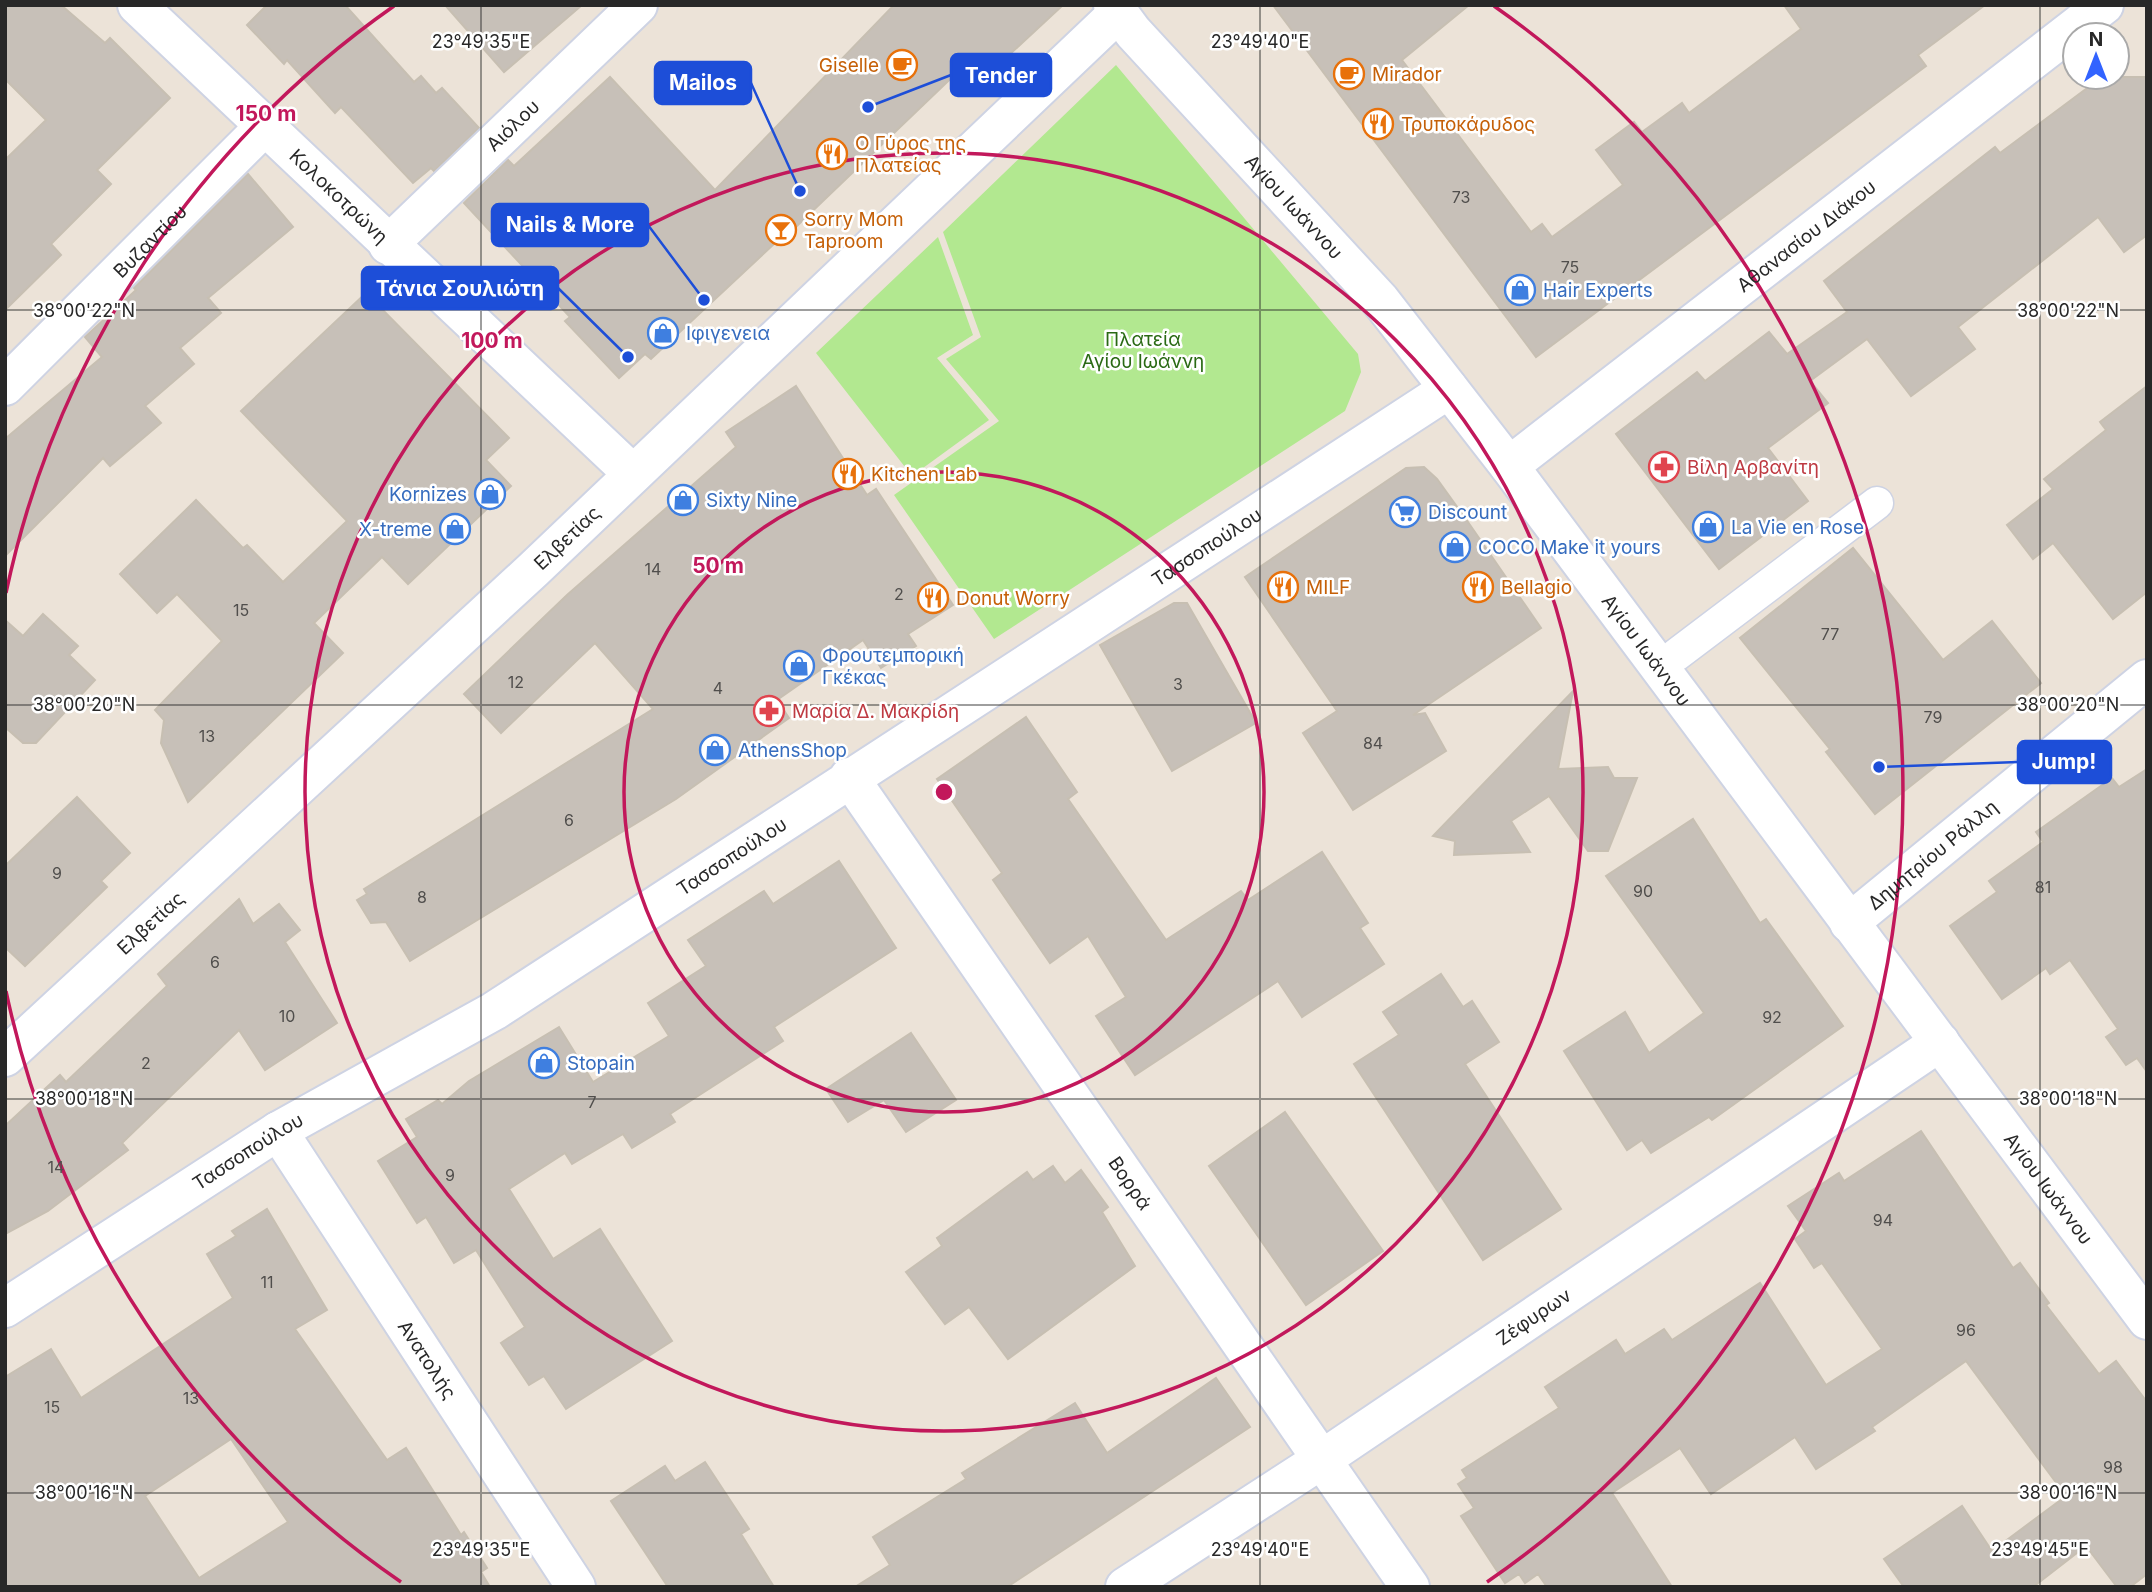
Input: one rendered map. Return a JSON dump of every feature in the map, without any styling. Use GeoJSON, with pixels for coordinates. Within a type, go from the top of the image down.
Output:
{"type":"FeatureCollection","features":[{"type":"Feature","properties":{"kind":"street","name":"Κολοκοτρώνη"},"geometry":{"type":"LineString","coordinates":[[137,5],[633,474]]}},
{"type":"Feature","properties":{"kind":"street","name":"Αιόλου"},"geometry":{"type":"LineString","coordinates":[[388,245],[638,5]]}},
{"type":"Feature","properties":{"kind":"street","name":"Αθανασίου Διάκου"},"geometry":{"type":"LineString","coordinates":[[1509,466],[2104,5]]}},
{"type":"Feature","properties":{"kind":"street","name":"Αγίου Ιωάννου"},"geometry":{"type":"LineString","coordinates":[[1119,7],[1133,32],[1380,300],[1509,466],[2147,1320]]}},
{"type":"Feature","properties":{"kind":"street","name":"Ελβετίας"},"geometry":{"type":"LineString","coordinates":[[5,1057],[633,474],[1119,7]]}},
{"type":"Feature","properties":{"kind":"street","name":"Βυζαντίου"},"geometry":{"type":"LineString","coordinates":[[5,386],[264,127]]}},
{"type":"Feature","properties":{"kind":"street","name":"Τασσοπούλου"},"geometry":{"type":"LineString","coordinates":[[5,1308],[278,1131],[494,1011],[849,777],[1448,389]]}},
{"type":"Feature","properties":{"kind":"street"},"geometry":{"type":"LineString","coordinates":[[1676,655],[1877,503]]}},
{"type":"Feature","properties":{"kind":"street","name":"Δημητρίου Ράλλη"},"geometry":{"type":"LineString","coordinates":[[1849,923],[2147,679]]}},
{"type":"Feature","properties":{"kind":"street","name":"Βορρά"},"geometry":{"type":"LineString","coordinates":[[849,777],[1324,1458],[1410,1587]]}},
{"type":"Feature","properties":{"kind":"street","name":"Ζέφυρων"},"geometry":{"type":"LineString","coordinates":[[1125,1587],[1324,1458],[1940,1042]]}},
{"type":"Feature","properties":{"kind":"street","name":"Ανατολής"},"geometry":{"type":"LineString","coordinates":[[278,1131],[576,1587]]}},
{"type":"Feature","properties":{"kind":"green space","name":"Πλατεία Αγίου Ιωάννη"},"geometry":{"type":"Polygon","coordinates":[[[1116,65],[1358,354],[1361,372],[1345,411],[994,639],[894,495],[999,421],[946,359],[981,337],[943,232],[1116,65]]]}},
{"type":"Feature","properties":{"kind":"green space"},"geometry":{"type":"Polygon","coordinates":[[[938,237],[973,335],[937,358],[989,420],[912,476],[816,353],[938,237]]]}},
{"type":"Feature","properties":{"kind":"building"},"geometry":{"type":"Polygon","coordinates":[[[5,5],[61,5],[105,43],[110,38],[170,98],[97,170],[111,184],[51,244],[61,255],[5,310],[5,160],[46,120],[5,79],[5,5]]]}},
{"type":"Feature","properties":{"kind":"building"},"geometry":{"type":"Polygon","coordinates":[[[267,5],[345,5],[414,82],[421,76],[436,93],[442,88],[479,128],[434,171],[431,168],[413,183],[341,107],[335,113],[287,60],[284,64],[247,25],[267,5]]]}},
{"type":"Feature","properties":{"kind":"building"},"geometry":{"type":"Polygon","coordinates":[[[445,5],[582,5],[504,72],[445,5]]]}},
{"type":"Feature","properties":{"kind":"building"},"geometry":{"type":"Polygon","coordinates":[[[894,5],[1063,5],[982,80],[968,62],[777,245],[775,243],[651,359],[645,354],[619,378],[565,321],[570,317],[464,203],[508,160],[514,166],[610,77],[715,190],[894,5]]]}},
{"type":"Feature","properties":{"kind":"building"},"geometry":{"type":"Polygon","coordinates":[[[1273,5],[1469,5],[1402,60],[1531,232],[1542,224],[1552,237],[1623,185],[1596,150],[1634,122],[1642,132],[1682,103],[1689,113],[1801,29],[1784,5],[1985,5],[1918,55],[1926,66],[1536,357],[1273,5]]]}},
{"type":"Feature","properties":{"kind":"building"},"geometry":{"type":"Polygon","coordinates":[[[2131,77],[2147,77],[2147,235],[2124,252],[2098,217],[1958,327],[1975,349],[1911,396],[1867,339],[1810,381],[1828,403],[1768,448],[1808,501],[1719,569],[1616,434],[1697,372],[1705,381],[1769,332],[1787,354],[1847,312],[1824,281],[1995,147],[2000,153],[2083,91],[2131,91],[2131,77]]]}},
{"type":"Feature","properties":{"kind":"building"},"geometry":{"type":"Polygon","coordinates":[[[248,174],[293,227],[208,298],[221,313],[180,348],[194,364],[145,406],[161,423],[110,466],[103,458],[5,556],[5,439],[102,357],[85,337],[136,290],[134,288],[248,174]]]}},
{"type":"Feature","properties":{"kind":"building"},"geometry":{"type":"Polygon","coordinates":[[[366,293],[509,438],[486,460],[511,486],[408,584],[382,557],[314,623],[343,653],[188,802],[161,743],[164,720],[155,710],[222,641],[177,594],[157,613],[120,574],[196,500],[243,548],[247,545],[283,582],[347,521],[241,411],[366,293]]]}},
{"type":"Feature","properties":{"kind":"building"},"geometry":{"type":"Polygon","coordinates":[[[796,386],[867,495],[876,489],[953,605],[908,634],[916,646],[881,668],[863,640],[777,700],[789,718],[676,799],[410,961],[386,922],[371,923],[357,900],[367,894],[364,889],[653,709],[595,643],[501,733],[464,694],[567,595],[736,447],[726,432],[796,386]]]}},
{"type":"Feature","properties":{"kind":"building"},"geometry":{"type":"Polygon","coordinates":[[[2147,386],[2147,592],[2113,619],[2053,543],[2033,559],[2007,525],[2053,489],[2044,479],[2106,430],[2100,422],[2147,386]]]}},
{"type":"Feature","properties":{"kind":"building"},"geometry":{"type":"Polygon","coordinates":[[[1424,467],[1437,479],[1541,628],[1413,715],[1425,713],[1446,751],[1353,810],[1303,733],[1337,711],[1245,577],[1406,468],[1424,467]]]}},
{"type":"Feature","properties":{"kind":"building"},"geometry":{"type":"Polygon","coordinates":[[[1853,548],[1943,660],[1992,621],[2041,683],[1875,814],[1826,752],[1830,749],[1740,638],[1853,548]]]}},
{"type":"Feature","properties":{"kind":"building"},"geometry":{"type":"Polygon","coordinates":[[[1174,603],[1187,603],[1256,723],[1172,771],[1100,645],[1174,603]]]}},
{"type":"Feature","properties":{"kind":"building"},"geometry":{"type":"Polygon","coordinates":[[[43,614],[78,646],[69,655],[95,680],[36,743],[23,743],[5,727],[5,620],[23,636],[43,614]]]}},
{"type":"Feature","properties":{"kind":"building"},"geometry":{"type":"Polygon","coordinates":[[[1573,691],[1558,769],[1608,767],[1614,778],[1637,778],[1608,851],[1588,851],[1549,796],[1511,821],[1530,852],[1454,855],[1455,841],[1433,836],[1573,691]]]}},
{"type":"Feature","properties":{"kind":"building"},"geometry":{"type":"Polygon","coordinates":[[[1026,717],[1077,792],[1068,799],[1166,940],[1241,891],[1248,900],[1322,852],[1368,923],[1360,928],[1384,964],[1302,1017],[1278,981],[1135,1075],[1096,1016],[1126,997],[1088,936],[1050,963],[993,880],[1002,873],[937,779],[1026,717]]]}},
{"type":"Feature","properties":{"kind":"building"},"geometry":{"type":"Polygon","coordinates":[[[2147,769],[2147,1072],[2137,1058],[2126,1065],[2106,1037],[2118,1029],[2070,960],[2050,974],[2046,968],[2002,999],[1950,926],[1997,892],[1989,881],[2043,842],[2036,832],[2112,778],[2119,787],[2147,769]]]}},
{"type":"Feature","properties":{"kind":"building"},"geometry":{"type":"Polygon","coordinates":[[[77,797],[130,853],[101,881],[107,887],[25,966],[5,947],[5,866],[77,797]]]}},
{"type":"Feature","properties":{"kind":"building"},"geometry":{"type":"Polygon","coordinates":[[[1693,819],[1760,923],[1766,919],[1843,1026],[1712,1120],[1709,1117],[1651,1153],[1642,1140],[1627,1150],[1564,1051],[1625,1012],[1649,1053],[1704,1013],[1606,876],[1693,819]]]}},
{"type":"Feature","properties":{"kind":"building"},"geometry":{"type":"Polygon","coordinates":[[[839,861],[896,948],[774,1027],[783,1041],[670,1114],[675,1122],[632,1148],[623,1134],[572,1164],[565,1153],[509,1189],[553,1259],[600,1229],[672,1341],[566,1409],[544,1376],[529,1385],[501,1343],[525,1327],[476,1250],[454,1263],[426,1217],[417,1223],[378,1161],[417,1137],[406,1119],[438,1100],[442,1104],[469,1081],[559,1027],[593,1082],[669,1036],[648,1003],[706,966],[688,940],[764,891],[773,904],[839,861]]]}},
{"type":"Feature","properties":{"kind":"building"},"geometry":{"type":"Polygon","coordinates":[[[239,899],[253,924],[279,904],[300,930],[285,942],[337,1023],[265,1070],[239,1030],[122,1143],[128,1150],[48,1211],[5,1234],[5,1126],[60,1075],[66,1082],[167,986],[158,974],[239,899]]]}},
{"type":"Feature","properties":{"kind":"building"},"geometry":{"type":"Polygon","coordinates":[[[1441,974],[1463,1007],[1472,1001],[1499,1042],[1465,1064],[1561,1209],[1483,1260],[1354,1064],[1399,1035],[1383,1012],[1441,974]]]}},
{"type":"Feature","properties":{"kind":"building"},"geometry":{"type":"Polygon","coordinates":[[[911,1033],[956,1100],[906,1132],[884,1100],[848,1122],[826,1089],[911,1033]]]}},
{"type":"Feature","properties":{"kind":"building"},"geometry":{"type":"Polygon","coordinates":[[[1285,1112],[1383,1251],[1306,1305],[1209,1166],[1285,1112]]]}},
{"type":"Feature","properties":{"kind":"building"},"geometry":{"type":"Polygon","coordinates":[[[1921,1131],[2013,1268],[2020,1263],[2049,1303],[2046,1305],[2099,1374],[2116,1361],[2147,1402],[2147,1574],[2130,1587],[2117,1587],[2086,1546],[2033,1587],[1904,1587],[1884,1559],[1962,1506],[1992,1551],[2066,1496],[1966,1361],[1872,1427],[1875,1431],[1816,1469],[1795,1437],[1711,1494],[1680,1448],[1612,1493],[1672,1587],[1547,1587],[1538,1574],[1525,1583],[1519,1574],[1505,1583],[1461,1516],[1474,1508],[1458,1484],[1467,1478],[1462,1470],[1559,1408],[1545,1387],[1616,1340],[1625,1354],[1664,1329],[1672,1340],[1760,1283],[1826,1385],[1882,1349],[1822,1263],[1814,1268],[1795,1239],[1806,1231],[1788,1206],[1839,1173],[1844,1181],[1921,1131]]]}},
{"type":"Feature","properties":{"kind":"building"},"geometry":{"type":"Polygon","coordinates":[[[1053,1166],[1065,1183],[1081,1170],[1108,1207],[1102,1212],[1135,1266],[1008,1359],[969,1307],[945,1324],[906,1272],[942,1246],[937,1238],[1027,1172],[1033,1180],[1053,1166]]]}},
{"type":"Feature","properties":{"kind":"building"},"geometry":{"type":"Polygon","coordinates":[[[267,1209],[327,1310],[295,1329],[387,1460],[406,1448],[461,1535],[464,1532],[487,1568],[481,1572],[490,1587],[5,1587],[5,1377],[51,1349],[81,1398],[233,1298],[207,1254],[236,1236],[232,1231],[267,1209]],[[231,1439],[145,1496],[199,1578],[288,1522],[231,1439]]]}},
{"type":"Feature","properties":{"kind":"building"},"geometry":{"type":"Polygon","coordinates":[[[1216,1378],[1250,1427],[1007,1587],[855,1587],[890,1565],[873,1537],[966,1479],[962,1473],[1075,1403],[1107,1453],[1216,1378]]]}},
{"type":"Feature","properties":{"kind":"building"},"geometry":{"type":"Polygon","coordinates":[[[705,1462],[749,1529],[741,1534],[774,1587],[668,1587],[611,1501],[665,1466],[675,1481],[705,1462]]]}},
{"type":"Feature","properties":{"kind":"place","name":"Giselle"},"geometry":{"type":"Point","coordinates":[902,65]}},
{"type":"Feature","properties":{"kind":"place","name":"Mirador"},"geometry":{"type":"Point","coordinates":[1349,74]}},
{"type":"Feature","properties":{"kind":"place","name":"Tender"},"geometry":{"type":"Point","coordinates":[868,107]}},
{"type":"Feature","properties":{"kind":"place","name":"Τρυποκάρυδος"},"geometry":{"type":"Point","coordinates":[1378,124]}},
{"type":"Feature","properties":{"kind":"place","name":"Ο Γύρος της Πλατείας"},"geometry":{"type":"Point","coordinates":[832,154]}},
{"type":"Feature","properties":{"kind":"place","name":"Mailos"},"geometry":{"type":"Point","coordinates":[800,191]}},
{"type":"Feature","properties":{"kind":"place","name":"Sorry Mom Taproom"},"geometry":{"type":"Point","coordinates":[781,230]}},
{"type":"Feature","properties":{"kind":"place","name":"Hair Experts"},"geometry":{"type":"Point","coordinates":[1520,290]}},
{"type":"Feature","properties":{"kind":"place","name":"Nails & More"},"geometry":{"type":"Point","coordinates":[704,300]}},
{"type":"Feature","properties":{"kind":"place","name":"Ιφιγενεια"},"geometry":{"type":"Point","coordinates":[663,333]}},
{"type":"Feature","properties":{"kind":"place","name":"Τάνια Σουλιώτη"},"geometry":{"type":"Point","coordinates":[628,357]}},
{"type":"Feature","properties":{"kind":"place","name":"Βίλη Αρβανίτη"},"geometry":{"type":"Point","coordinates":[1664,467]}},
{"type":"Feature","properties":{"kind":"place","name":"Kitchen Lab"},"geometry":{"type":"Point","coordinates":[848,474]}},
{"type":"Feature","properties":{"kind":"place","name":"Kornizes"},"geometry":{"type":"Point","coordinates":[490,494]}},
{"type":"Feature","properties":{"kind":"place","name":"Sixty Nine"},"geometry":{"type":"Point","coordinates":[683,500]}},
{"type":"Feature","properties":{"kind":"place","name":"Discount"},"geometry":{"type":"Point","coordinates":[1405,512]}},
{"type":"Feature","properties":{"kind":"place","name":"La Vie en Rose"},"geometry":{"type":"Point","coordinates":[1708,527]}},
{"type":"Feature","properties":{"kind":"place","name":"X-treme"},"geometry":{"type":"Point","coordinates":[455,529]}},
{"type":"Feature","properties":{"kind":"place","name":"COCO Make it yours"},"geometry":{"type":"Point","coordinates":[1455,547]}},
{"type":"Feature","properties":{"kind":"place","name":"MILF"},"geometry":{"type":"Point","coordinates":[1283,587]}},
{"type":"Feature","properties":{"kind":"place","name":"Bellagio"},"geometry":{"type":"Point","coordinates":[1478,587]}},
{"type":"Feature","properties":{"kind":"place","name":"Donut Worry"},"geometry":{"type":"Point","coordinates":[933,598]}},
{"type":"Feature","properties":{"kind":"place","name":"Φρουτεμπορική Γκέκας"},"geometry":{"type":"Point","coordinates":[799,666]}},
{"type":"Feature","properties":{"kind":"place","name":"Μαρία Δ. Μακρίδη"},"geometry":{"type":"Point","coordinates":[769,711]}},
{"type":"Feature","properties":{"kind":"place","name":"AthensShop"},"geometry":{"type":"Point","coordinates":[715,750]}},
{"type":"Feature","properties":{"kind":"place","name":"Jump!"},"geometry":{"type":"Point","coordinates":[1879,767]}},
{"type":"Feature","properties":{"kind":"place","name":"Stopain"},"geometry":{"type":"Point","coordinates":[544,1063]}}]}
